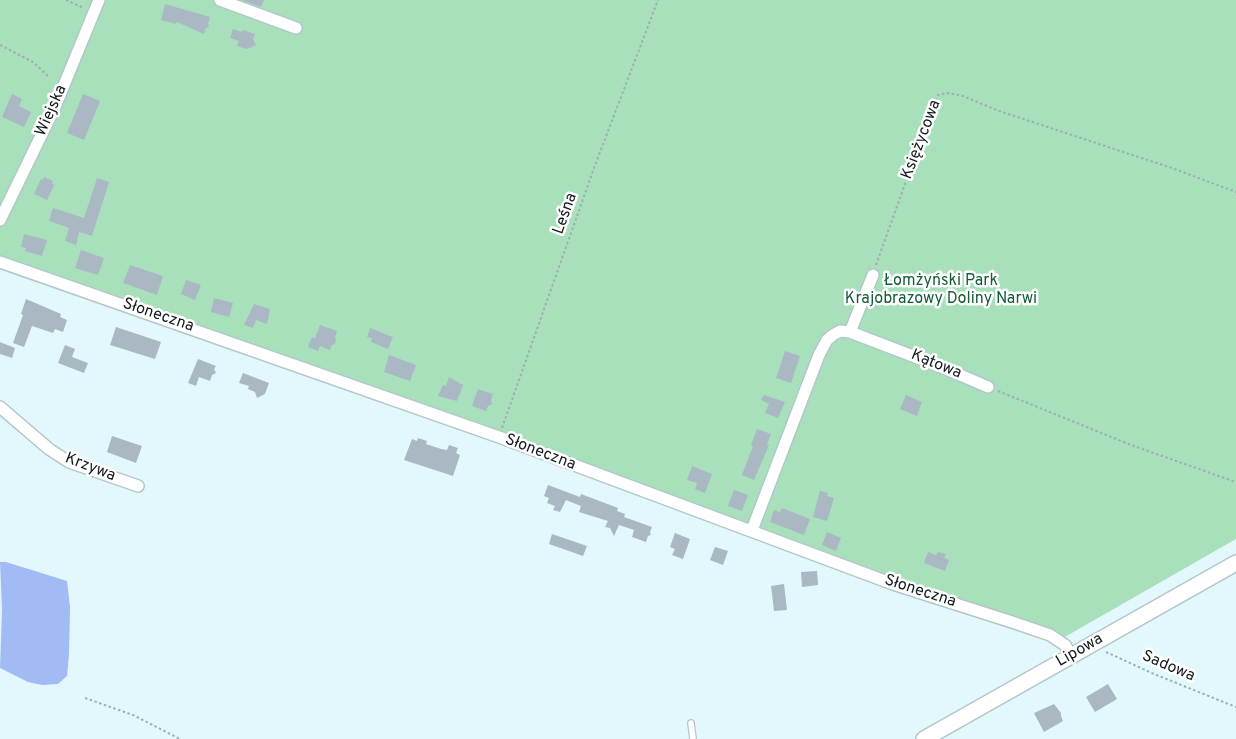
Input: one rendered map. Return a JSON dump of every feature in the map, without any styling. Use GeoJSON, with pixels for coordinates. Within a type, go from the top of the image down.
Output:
{"type":"FeatureCollection","features":[{"type":"Feature","properties":{"kind":"main road","name":"Lipowa"},"geometry":{"type":"LineString","coordinates":[[924,739],[1236,563]]}},
{"type":"Feature","properties":{"kind":"street","name":"Wiejska"},"geometry":{"type":"LineString","coordinates":[[0,220],[55,107],[99,0]]}},
{"type":"Feature","properties":{"kind":"street"},"geometry":{"type":"LineString","coordinates":[[220,0],[296,28]]}},
{"type":"Feature","properties":{"kind":"street","name":"Słoneczna"},"geometry":{"type":"LineString","coordinates":[[0,262],[499,437],[893,584],[1050,635],[1065,645],[1072,656]]}},
{"type":"Feature","properties":{"kind":"street"},"geometry":{"type":"LineString","coordinates":[[752,530],[826,340],[840,332],[850,332],[873,275]]}},
{"type":"Feature","properties":{"kind":"street","name":"Kątowa"},"geometry":{"type":"LineString","coordinates":[[850,332],[988,387]]}},
{"type":"Feature","properties":{"kind":"street","name":"Krzywa"},"geometry":{"type":"LineString","coordinates":[[0,407],[49,449],[69,462],[138,486]]}},
{"type":"Feature","properties":{"kind":"lane"},"geometry":{"type":"LineString","coordinates":[[691,723],[693,739]]}},
{"type":"Feature","properties":{"kind":"path"},"geometry":{"type":"LineString","coordinates":[[66,0],[94,13]]}},
{"type":"Feature","properties":{"kind":"path","name":"Leśna"},"geometry":{"type":"LineString","coordinates":[[499,437],[585,194],[658,0]]}},
{"type":"Feature","properties":{"kind":"path"},"geometry":{"type":"LineString","coordinates":[[0,45],[33,62],[48,76]]}},
{"type":"Feature","properties":{"kind":"path","name":"Księżycowa"},"geometry":{"type":"LineString","coordinates":[[873,275],[938,95],[947,93],[963,96],[999,111],[1172,168],[1236,192]]}},
{"type":"Feature","properties":{"kind":"path"},"geometry":{"type":"LineString","coordinates":[[988,387],[1131,445],[1236,482]]}},
{"type":"Feature","properties":{"kind":"path","name":"Sadowa"},"geometry":{"type":"LineString","coordinates":[[1094,643],[1104,651],[1154,674],[1236,707]]}},
{"type":"Feature","properties":{"kind":"path"},"geometry":{"type":"LineString","coordinates":[[84,698],[132,715],[180,739]]}},
{"type":"Feature","properties":{"kind":"green space","name":"Łomżyński Park Krajobrazowy Doliny Narwi"},"geometry":{"type":"Polygon","coordinates":[[[0,0],[1236,0],[1236,539],[1056,642],[0,266],[0,0]]]}},
{"type":"Feature","properties":{"kind":"water"},"geometry":{"type":"Polygon","coordinates":[[[0,562],[6,562],[67,581],[70,607],[69,654],[67,676],[58,684],[42,685],[28,682],[0,668],[2,610],[0,562]]]}},
{"type":"Feature","properties":{"kind":"building"},"geometry":{"type":"Polygon","coordinates":[[[242,0],[264,0],[261,7],[242,0]]]}},
{"type":"Feature","properties":{"kind":"building"},"geometry":{"type":"Polygon","coordinates":[[[165,4],[210,17],[209,27],[206,28],[204,34],[177,22],[176,24],[161,20],[165,4]]]}},
{"type":"Feature","properties":{"kind":"building"},"geometry":{"type":"Polygon","coordinates":[[[233,29],[255,34],[253,39],[256,45],[247,49],[237,46],[239,41],[230,38],[233,29]]]}},
{"type":"Feature","properties":{"kind":"building"},"geometry":{"type":"Polygon","coordinates":[[[12,94],[22,99],[19,106],[31,112],[24,127],[2,117],[12,94]]]}},
{"type":"Feature","properties":{"kind":"building"},"geometry":{"type":"Polygon","coordinates":[[[83,94],[100,101],[84,140],[67,133],[83,94]]]}},
{"type":"Feature","properties":{"kind":"building"},"geometry":{"type":"Polygon","coordinates":[[[44,177],[53,181],[52,184],[54,185],[47,200],[34,194],[41,179],[43,180],[44,177]]]}},
{"type":"Feature","properties":{"kind":"building"},"geometry":{"type":"Polygon","coordinates":[[[97,178],[109,182],[92,236],[79,232],[76,245],[65,241],[69,228],[49,221],[53,208],[84,218],[97,178]]]}},
{"type":"Feature","properties":{"kind":"building"},"geometry":{"type":"Polygon","coordinates":[[[24,234],[47,240],[42,256],[25,251],[26,248],[21,247],[24,234]]]}},
{"type":"Feature","properties":{"kind":"building"},"geometry":{"type":"Polygon","coordinates":[[[81,250],[104,258],[98,275],[75,268],[81,250]]]}},
{"type":"Feature","properties":{"kind":"building"},"geometry":{"type":"Polygon","coordinates":[[[130,265],[163,276],[157,295],[123,283],[130,265]]]}},
{"type":"Feature","properties":{"kind":"building"},"geometry":{"type":"Polygon","coordinates":[[[186,280],[201,285],[195,300],[181,294],[186,280]]]}},
{"type":"Feature","properties":{"kind":"building"},"geometry":{"type":"Polygon","coordinates":[[[214,298],[233,303],[229,317],[211,312],[214,298]]]}},
{"type":"Feature","properties":{"kind":"building"},"geometry":{"type":"Polygon","coordinates":[[[26,299],[61,314],[60,317],[67,320],[63,332],[55,329],[53,333],[32,326],[24,347],[13,343],[23,315],[21,314],[26,299]]]}},
{"type":"Feature","properties":{"kind":"building"},"geometry":{"type":"Polygon","coordinates":[[[254,304],[270,309],[267,324],[256,320],[253,328],[244,325],[254,304]]]}},
{"type":"Feature","properties":{"kind":"building"},"geometry":{"type":"Polygon","coordinates":[[[320,325],[337,331],[335,344],[332,345],[330,350],[320,346],[318,351],[308,347],[312,337],[315,338],[320,325]]]}},
{"type":"Feature","properties":{"kind":"building"},"geometry":{"type":"Polygon","coordinates":[[[116,327],[161,342],[155,359],[110,345],[116,327]]]}},
{"type":"Feature","properties":{"kind":"building"},"geometry":{"type":"Polygon","coordinates":[[[370,328],[393,337],[388,349],[371,342],[372,338],[367,337],[370,328]]]}},
{"type":"Feature","properties":{"kind":"building"},"geometry":{"type":"Polygon","coordinates":[[[0,342],[15,348],[12,358],[0,354],[0,342]]]}},
{"type":"Feature","properties":{"kind":"building"},"geometry":{"type":"Polygon","coordinates":[[[65,345],[75,349],[72,357],[88,363],[84,373],[58,363],[65,345]]]}},
{"type":"Feature","properties":{"kind":"building"},"geometry":{"type":"Polygon","coordinates":[[[785,351],[800,356],[791,383],[776,378],[785,351]]]}},
{"type":"Feature","properties":{"kind":"building"},"geometry":{"type":"Polygon","coordinates":[[[389,355],[416,365],[410,381],[384,372],[389,355]]]}},
{"type":"Feature","properties":{"kind":"building"},"geometry":{"type":"Polygon","coordinates":[[[198,359],[216,366],[214,369],[216,373],[212,375],[210,381],[199,377],[196,386],[188,383],[198,359]]]}},
{"type":"Feature","properties":{"kind":"building"},"geometry":{"type":"Polygon","coordinates":[[[243,373],[269,383],[265,394],[257,398],[255,392],[248,389],[249,386],[239,383],[243,373]]]}},
{"type":"Feature","properties":{"kind":"building"},"geometry":{"type":"Polygon","coordinates":[[[449,377],[463,385],[457,401],[438,396],[443,385],[446,386],[449,377]]]}},
{"type":"Feature","properties":{"kind":"building"},"geometry":{"type":"Polygon","coordinates":[[[478,389],[493,394],[492,404],[488,406],[486,411],[472,406],[478,389]]]}},
{"type":"Feature","properties":{"kind":"building"},"geometry":{"type":"Polygon","coordinates":[[[764,395],[785,402],[778,418],[765,413],[769,404],[761,400],[764,395]]]}},
{"type":"Feature","properties":{"kind":"building"},"geometry":{"type":"Polygon","coordinates":[[[906,395],[922,402],[917,416],[900,409],[906,395]]]}},
{"type":"Feature","properties":{"kind":"building"},"geometry":{"type":"Polygon","coordinates":[[[757,429],[771,434],[767,444],[769,445],[754,480],[742,475],[757,429]]]}},
{"type":"Feature","properties":{"kind":"building"},"geometry":{"type":"Polygon","coordinates":[[[112,436],[142,446],[136,463],[107,452],[112,436]]]}},
{"type":"Feature","properties":{"kind":"building"},"geometry":{"type":"Polygon","coordinates":[[[418,438],[427,441],[426,444],[441,449],[447,450],[449,445],[458,448],[456,453],[460,455],[453,476],[404,460],[412,439],[417,441],[418,438]]]}},
{"type":"Feature","properties":{"kind":"building"},"geometry":{"type":"Polygon","coordinates":[[[692,466],[712,474],[705,493],[695,489],[697,483],[687,480],[692,466]]]}},
{"type":"Feature","properties":{"kind":"building"},"geometry":{"type":"Polygon","coordinates":[[[548,485],[580,497],[581,494],[618,508],[617,511],[625,514],[624,517],[652,527],[651,535],[648,536],[646,542],[632,537],[634,530],[619,525],[614,536],[610,528],[605,527],[608,521],[579,512],[581,506],[566,500],[560,512],[553,510],[555,506],[547,503],[549,498],[544,496],[548,485]]]}},
{"type":"Feature","properties":{"kind":"building"},"geometry":{"type":"Polygon","coordinates":[[[734,490],[748,495],[742,511],[728,506],[734,490]]]}},
{"type":"Feature","properties":{"kind":"building"},"geometry":{"type":"Polygon","coordinates":[[[820,491],[828,493],[827,496],[834,498],[827,521],[813,517],[820,491]]]}},
{"type":"Feature","properties":{"kind":"building"},"geometry":{"type":"Polygon","coordinates":[[[782,508],[810,519],[804,535],[770,522],[774,510],[780,512],[782,508]]]}},
{"type":"Feature","properties":{"kind":"building"},"geometry":{"type":"Polygon","coordinates":[[[827,532],[841,538],[836,551],[822,545],[827,532]]]}},
{"type":"Feature","properties":{"kind":"building"},"geometry":{"type":"Polygon","coordinates":[[[675,533],[690,539],[683,559],[672,555],[675,549],[670,547],[675,533]]]}},
{"type":"Feature","properties":{"kind":"building"},"geometry":{"type":"Polygon","coordinates":[[[552,534],[587,546],[583,556],[549,544],[552,534]]]}},
{"type":"Feature","properties":{"kind":"building"},"geometry":{"type":"Polygon","coordinates":[[[715,547],[728,551],[723,565],[710,560],[715,547]]]}},
{"type":"Feature","properties":{"kind":"building"},"geometry":{"type":"Polygon","coordinates":[[[928,552],[936,555],[938,552],[946,554],[944,558],[949,560],[945,571],[924,563],[928,552]]]}},
{"type":"Feature","properties":{"kind":"building"},"geometry":{"type":"Polygon","coordinates":[[[817,571],[818,585],[802,587],[801,572],[817,571]]]}},
{"type":"Feature","properties":{"kind":"building"},"geometry":{"type":"Polygon","coordinates":[[[784,584],[787,610],[774,611],[771,586],[784,584]]]}},
{"type":"Feature","properties":{"kind":"building"},"geometry":{"type":"Polygon","coordinates":[[[1108,684],[1117,699],[1095,712],[1086,697],[1108,684]]]}},
{"type":"Feature","properties":{"kind":"building"},"geometry":{"type":"Polygon","coordinates":[[[1054,704],[1061,713],[1063,721],[1044,732],[1034,713],[1054,704]]]}}]}
